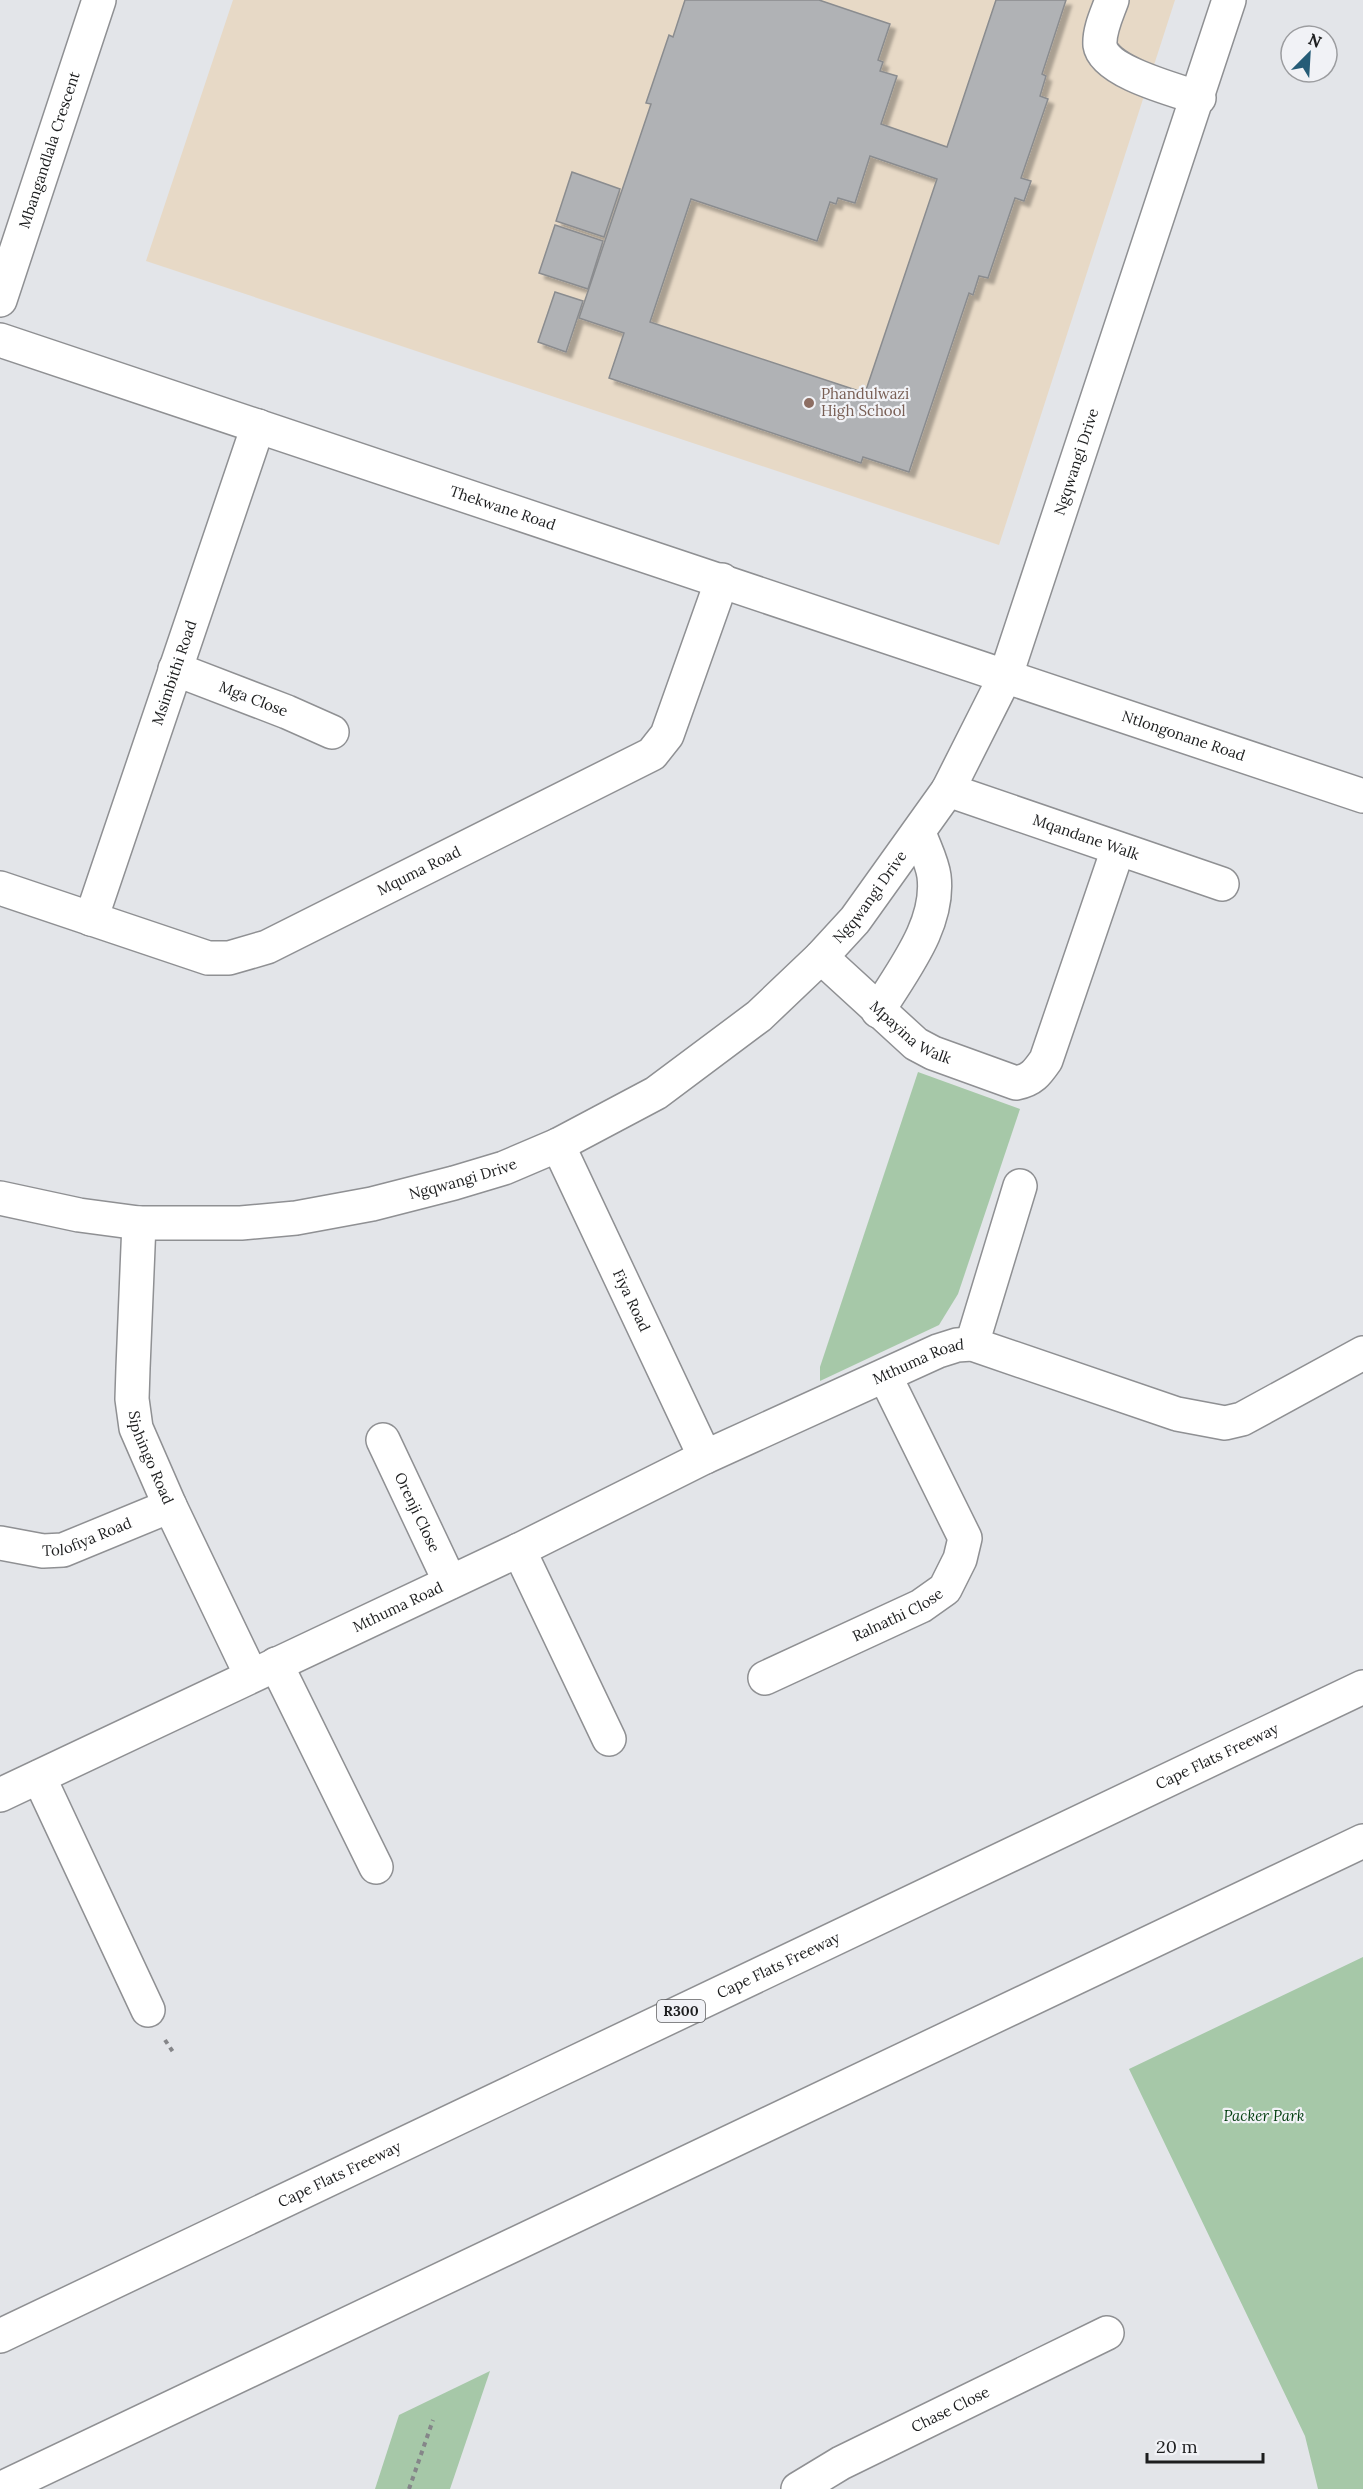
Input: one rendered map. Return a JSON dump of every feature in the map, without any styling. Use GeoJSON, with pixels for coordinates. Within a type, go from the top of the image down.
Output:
{"type":"FeatureCollection","features":[{"type":"Feature","properties":{"kind":"main road","name":"Mbangandlala Crescent"},"geometry":{"type":"LineString","coordinates":[[0,300],[99,0]]}},
{"type":"Feature","properties":{"kind":"main road"},"geometry":{"type":"LineString","coordinates":[[1112,0],[1100,36],[1101,47],[1105,55],[1113,64],[1126,70],[1199,98]]}},
{"type":"Feature","properties":{"kind":"main road","name":"Ngqwangi Drive"},"geometry":{"type":"LineString","coordinates":[[0,1198],[79,1215],[139,1223],[241,1222],[296,1218],[372,1204],[474,1177],[504,1168],[558,1145],[656,1093],[702,1061],[759,1016],[821,957],[855,920],[948,790],[1006,675],[1199,98],[1229,0]]}},
{"type":"Feature","properties":{"kind":"main road","name":"Thekwane Road"},"geometry":{"type":"LineString","coordinates":[[0,340],[1006,675]]}},
{"type":"Feature","properties":{"kind":"main road","name":"Msimbithi Road"},"geometry":{"type":"LineString","coordinates":[[91,919],[258,426]]}},
{"type":"Feature","properties":{"kind":"main road","name":"Mquma Road"},"geometry":{"type":"LineString","coordinates":[[0,888],[208,958],[229,958],[250,954],[267,947],[644,759],[660,746],[667,735],[722,580]]}},
{"type":"Feature","properties":{"kind":"main road","name":"Mga Close"},"geometry":{"type":"LineString","coordinates":[[175,669],[287,712],[332,732]]}},
{"type":"Feature","properties":{"kind":"main road","name":"Ntlongonane Road"},"geometry":{"type":"LineString","coordinates":[[1006,675],[1363,796]]}},
{"type":"Feature","properties":{"kind":"main road","name":"Mqandane Walk"},"geometry":{"type":"LineString","coordinates":[[948,790],[1222,884]]}},
{"type":"Feature","properties":{"kind":"main road"},"geometry":{"type":"LineString","coordinates":[[878,1011],[912,955],[931,912],[934,894],[933,873],[919,832]]}},
{"type":"Feature","properties":{"kind":"main road","name":"Mpayina Walk"},"geometry":{"type":"LineString","coordinates":[[821,957],[916,1044],[933,1053],[1016,1083],[1028,1081],[1035,1077],[1046,1060],[1118,849]]}},
{"type":"Feature","properties":{"kind":"main road","name":"Fiya Road"},"geometry":{"type":"LineString","coordinates":[[558,1145],[705,1457]]}},
{"type":"Feature","properties":{"kind":"main road"},"geometry":{"type":"LineString","coordinates":[[972,1344],[1020,1186]]}},
{"type":"Feature","properties":{"kind":"main road","name":"Siphingo Road"},"geometry":{"type":"LineString","coordinates":[[139,1223],[132,1399],[136,1428],[170,1506],[264,1669]]}},
{"type":"Feature","properties":{"kind":"main road","name":"Mthuma Road"},"geometry":{"type":"LineString","coordinates":[[0,1795],[519,1550],[705,1457],[938,1351],[957,1345],[972,1344],[1178,1414],[1225,1423],[1242,1419],[1363,1353]]}},
{"type":"Feature","properties":{"kind":"main road","name":"Ralnathi Close"},"geometry":{"type":"LineString","coordinates":[[765,1678],[921,1606],[945,1589],[960,1559],[965,1538],[885,1376]]}},
{"type":"Feature","properties":{"kind":"main road","name":"Orenji Close"},"geometry":{"type":"LineString","coordinates":[[383,1440],[450,1582]]}},
{"type":"Feature","properties":{"kind":"main road","name":"Tolofiya Road"},"geometry":{"type":"LineString","coordinates":[[0,1543],[43,1551],[63,1550],[170,1506]]}},
{"type":"Feature","properties":{"kind":"main road"},"geometry":{"type":"LineString","coordinates":[[519,1550],[609,1739]]}},
{"type":"Feature","properties":{"kind":"main road"},"geometry":{"type":"LineString","coordinates":[[264,1669],[376,1866]]}},
{"type":"Feature","properties":{"kind":"main road","name":"Cape Flats Freeway"},"geometry":{"type":"LineString","coordinates":[[0,2336],[1363,1687]]}},
{"type":"Feature","properties":{"kind":"main road"},"geometry":{"type":"LineString","coordinates":[[39,1778],[148,2010]]}},
{"type":"Feature","properties":{"kind":"main road"},"geometry":{"type":"LineString","coordinates":[[0,2489],[1363,1841]]}},
{"type":"Feature","properties":{"kind":"main road","name":"Chase Close"},"geometry":{"type":"LineString","coordinates":[[798,2489],[841,2463],[1107,2333]]}},
{"type":"Feature","properties":{"kind":"path"},"geometry":{"type":"LineString","coordinates":[[409,2489],[433,2420]]}},
{"type":"Feature","properties":{"kind":"shaded area","name":"Phandulwazi High School"},"geometry":{"type":"Polygon","coordinates":[[[233,0],[1175,0],[999,545],[146,261],[233,0]]]}},
{"type":"Feature","properties":{"kind":"green space"},"geometry":{"type":"Polygon","coordinates":[[[918,1072],[1020,1109],[958,1294],[939,1325],[820,1381],[820,1367],[918,1072]]]}},
{"type":"Feature","properties":{"kind":"green space","name":"Packer Park"},"geometry":{"type":"Polygon","coordinates":[[[1363,1957],[1363,2489],[1318,2489],[1305,2436],[1129,2069],[1363,1957]]]}},
{"type":"Feature","properties":{"kind":"green space"},"geometry":{"type":"Polygon","coordinates":[[[490,2371],[450,2489],[375,2489],[399,2415],[490,2371]]]}},
{"type":"Feature","properties":{"kind":"building"},"geometry":{"type":"Polygon","coordinates":[[[685,0],[819,0],[890,24],[878,60],[883,62],[880,71],[897,76],[881,124],[947,147],[996,0],[1066,0],[1042,74],[1046,76],[1040,96],[1048,99],[1021,178],[1031,181],[1024,201],[1015,198],[988,278],[979,276],[973,295],[969,293],[909,472],[863,457],[861,463],[609,378],[624,333],[579,318],[651,104],[646,103],[669,35],[673,37],[685,0]],[[870,156],[855,203],[838,198],[836,204],[830,202],[817,241],[691,199],[650,322],[865,393],[937,179],[870,156]]]}},
{"type":"Feature","properties":{"kind":"building"},"geometry":{"type":"Polygon","coordinates":[[[572,172],[620,189],[604,237],[556,221],[572,172]]]}},
{"type":"Feature","properties":{"kind":"building"},"geometry":{"type":"Polygon","coordinates":[[[555,225],[603,241],[588,289],[539,273],[555,225]]]}},
{"type":"Feature","properties":{"kind":"building"},"geometry":{"type":"Polygon","coordinates":[[[555,292],[583,301],[566,352],[538,342],[555,292]]]}},
{"type":"Feature","properties":{"kind":"place","name":"Phandulwazi High School"},"geometry":{"type":"Point","coordinates":[809,403]}}]}
